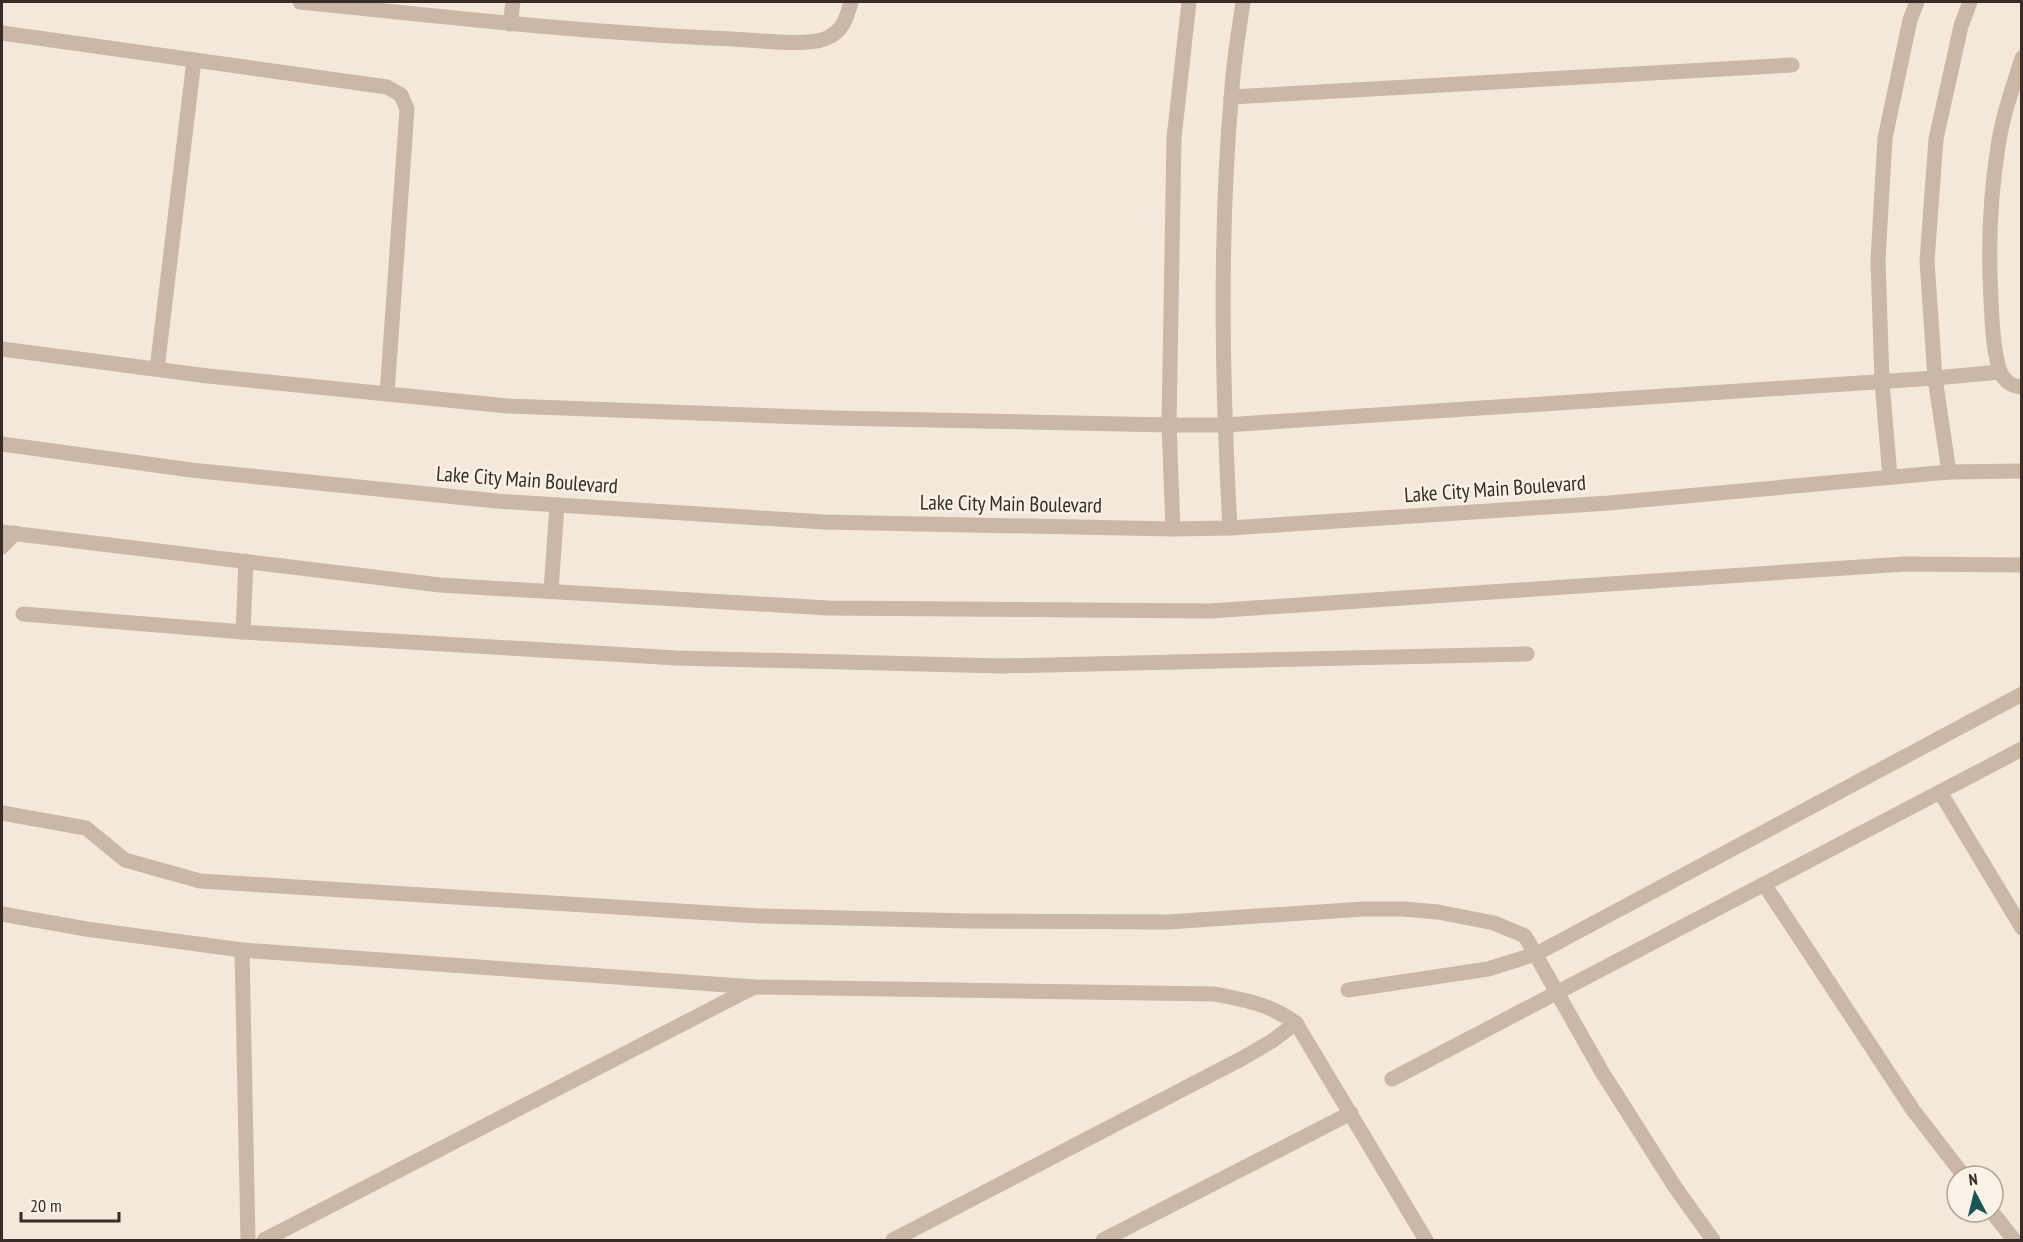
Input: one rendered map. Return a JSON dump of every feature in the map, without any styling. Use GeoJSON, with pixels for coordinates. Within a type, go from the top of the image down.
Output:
{"type":"FeatureCollection","features":[{"type":"Feature","properties":{"kind":"street"},"geometry":{"type":"LineString","coordinates":[[300,2],[510,24],[672,37],[804,42],[826,39],[840,30],[851,2]]}},
{"type":"Feature","properties":{"kind":"street"},"geometry":{"type":"LineString","coordinates":[[510,24],[513,2]]}},
{"type":"Feature","properties":{"kind":"street"},"geometry":{"type":"LineString","coordinates":[[1173,529],[1169,425],[1174,138],[1189,2]]}},
{"type":"Feature","properties":{"kind":"street"},"geometry":{"type":"LineString","coordinates":[[1230,528],[1225,424],[1224,222],[1231,97],[1243,2]]}},
{"type":"Feature","properties":{"kind":"street"},"geometry":{"type":"LineString","coordinates":[[1890,477],[1882,382],[1878,260],[1885,138],[1910,20],[1917,2]]}},
{"type":"Feature","properties":{"kind":"street"},"geometry":{"type":"LineString","coordinates":[[1949,472],[1935,378],[1927,261],[1936,139],[1961,26],[1970,2]]}},
{"type":"Feature","properties":{"kind":"street"},"geometry":{"type":"LineString","coordinates":[[2,33],[387,87],[401,95],[407,109],[387,394]]}},
{"type":"Feature","properties":{"kind":"street"},"geometry":{"type":"LineString","coordinates":[[2022,58],[1998,145],[1990,218],[1990,281],[1995,355],[2005,381],[2015,387],[2022,387]]}},
{"type":"Feature","properties":{"kind":"street"},"geometry":{"type":"LineString","coordinates":[[157,369],[194,60]]}},
{"type":"Feature","properties":{"kind":"street"},"geometry":{"type":"LineString","coordinates":[[1231,97],[1792,64]]}},
{"type":"Feature","properties":{"kind":"street"},"geometry":{"type":"LineString","coordinates":[[2,349],[157,369],[507,406],[833,418],[1169,425],[1225,424],[1882,382],[2000,372]]}},
{"type":"Feature","properties":{"kind":"street","name":"Lake City Main Boulevard"},"geometry":{"type":"LineString","coordinates":[[2,444],[191,470],[496,501],[824,522],[1173,529],[1230,528],[1609,503],[1949,472],[2022,471]]}},
{"type":"Feature","properties":{"kind":"street"},"geometry":{"type":"LineString","coordinates":[[551,591],[557,505]]}},
{"type":"Feature","properties":{"kind":"street"},"geometry":{"type":"LineString","coordinates":[[2,547],[8,533],[440,585],[828,608],[1210,611],[1905,564],[2022,565]]}},
{"type":"Feature","properties":{"kind":"street"},"geometry":{"type":"LineString","coordinates":[[243,632],[246,561]]}},
{"type":"Feature","properties":{"kind":"street"},"geometry":{"type":"LineString","coordinates":[[23,614],[243,632],[676,658],[1001,666],[1527,654]]}},
{"type":"Feature","properties":{"kind":"street"},"geometry":{"type":"LineString","coordinates":[[1348,990],[1488,969],[1536,954],[2022,694]]}},
{"type":"Feature","properties":{"kind":"street"},"geometry":{"type":"LineString","coordinates":[[1392,1079],[2022,749]]}},
{"type":"Feature","properties":{"kind":"street"},"geometry":{"type":"LineString","coordinates":[[1940,792],[2022,928]]}},
{"type":"Feature","properties":{"kind":"street"},"geometry":{"type":"LineString","coordinates":[[2,813],[86,828],[125,860],[200,881],[770,916],[1168,922],[1364,909],[1404,909],[1449,914],[1494,923],[1525,936],[1602,1072],[1675,1187],[1713,1240]]}},
{"type":"Feature","properties":{"kind":"street"},"geometry":{"type":"LineString","coordinates":[[1764,884],[1913,1110],[1955,1164]]}},
{"type":"Feature","properties":{"kind":"street"},"geometry":{"type":"LineString","coordinates":[[2,914],[86,929],[242,950],[755,987],[1214,994],[1252,1001],[1278,1010],[1296,1023],[1426,1240]]}},
{"type":"Feature","properties":{"kind":"street"},"geometry":{"type":"LineString","coordinates":[[242,950],[248,1240]]}},
{"type":"Feature","properties":{"kind":"street"},"geometry":{"type":"LineString","coordinates":[[264,1240],[755,987]]}},
{"type":"Feature","properties":{"kind":"street"},"geometry":{"type":"LineString","coordinates":[[894,1240],[1243,1058],[1296,1023]]}},
{"type":"Feature","properties":{"kind":"street"},"geometry":{"type":"LineString","coordinates":[[1103,1240],[1351,1113]]}},
{"type":"Feature","properties":{"kind":"street"},"geometry":{"type":"LineString","coordinates":[[2001,1224],[2014,1240]]}}]}
